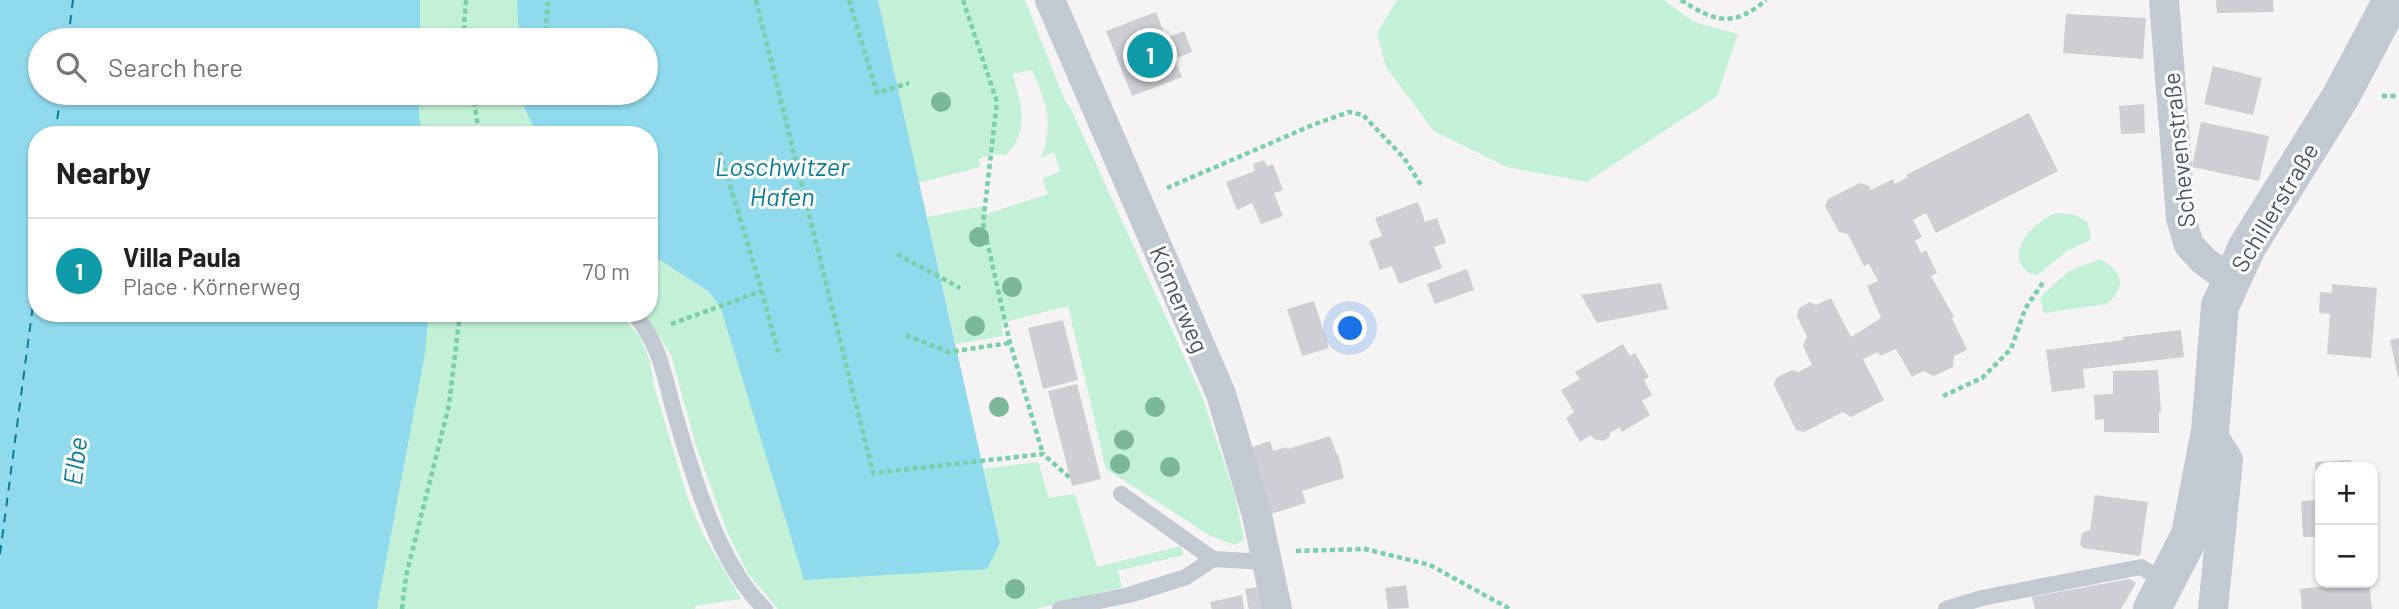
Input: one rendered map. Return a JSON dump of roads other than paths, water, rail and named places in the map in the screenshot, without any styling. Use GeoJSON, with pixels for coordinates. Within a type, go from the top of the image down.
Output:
{"type":"FeatureCollection","features":[{"type":"Feature","properties":{"kind":"street","name":"Körnerweg"},"geometry":{"type":"LineString","coordinates":[[1050,0],[1221,394],[1257,514],[1277,609]]}},
{"type":"Feature","properties":{"kind":"street","name":"Schevenstraße"},"geometry":{"type":"LineString","coordinates":[[2164,0],[2181,218],[2189,245],[2204,261],[2230,280]]}},
{"type":"Feature","properties":{"kind":"street","name":"Schillerstraße"},"geometry":{"type":"LineString","coordinates":[[2159,596],[2190,535],[2210,431],[2220,306],[2230,280],[2341,96],[2392,0]]}},
{"type":"Feature","properties":{"kind":"street"},"geometry":{"type":"LineString","coordinates":[[2210,431],[2228,460],[2213,609]]}},
{"type":"Feature","properties":{"kind":"lane"},"geometry":{"type":"LineString","coordinates":[[640,322],[649,333],[661,358],[685,449],[714,532],[753,598],[765,609]]}},
{"type":"Feature","properties":{"kind":"lane"},"geometry":{"type":"LineString","coordinates":[[1121,494],[1213,559]]}},
{"type":"Feature","properties":{"kind":"lane"},"geometry":{"type":"LineString","coordinates":[[1060,609],[1129,595],[1186,578],[1213,559],[1265,557]]}},
{"type":"Feature","properties":{"kind":"lane"},"geometry":{"type":"LineString","coordinates":[[1946,609],[1982,598],[2141,567],[2159,596]]}},
{"type":"Feature","properties":{"kind":"water","name":"Elbe"},"geometry":{"type":"Polygon","coordinates":[[[0,0],[420,0],[420,28],[28,28],[28,105],[419,105],[421,126],[28,126],[28,322],[428,322],[425,354],[377,609],[0,609],[0,0]]]}},
{"type":"Feature","properties":{"kind":"water","name":"Loschwitzer Hafen"},"geometry":{"type":"Polygon","coordinates":[[[517,0],[878,0],[1000,543],[987,569],[804,580],[720,306],[708,291],[658,259],[658,126],[533,126],[524,107],[658,105],[658,28],[518,28],[517,0]]]}},
{"type":"Feature","properties":{"kind":"place","name":"Villa Paula"},"geometry":{"type":"Point","coordinates":[1150,55]}}]}
